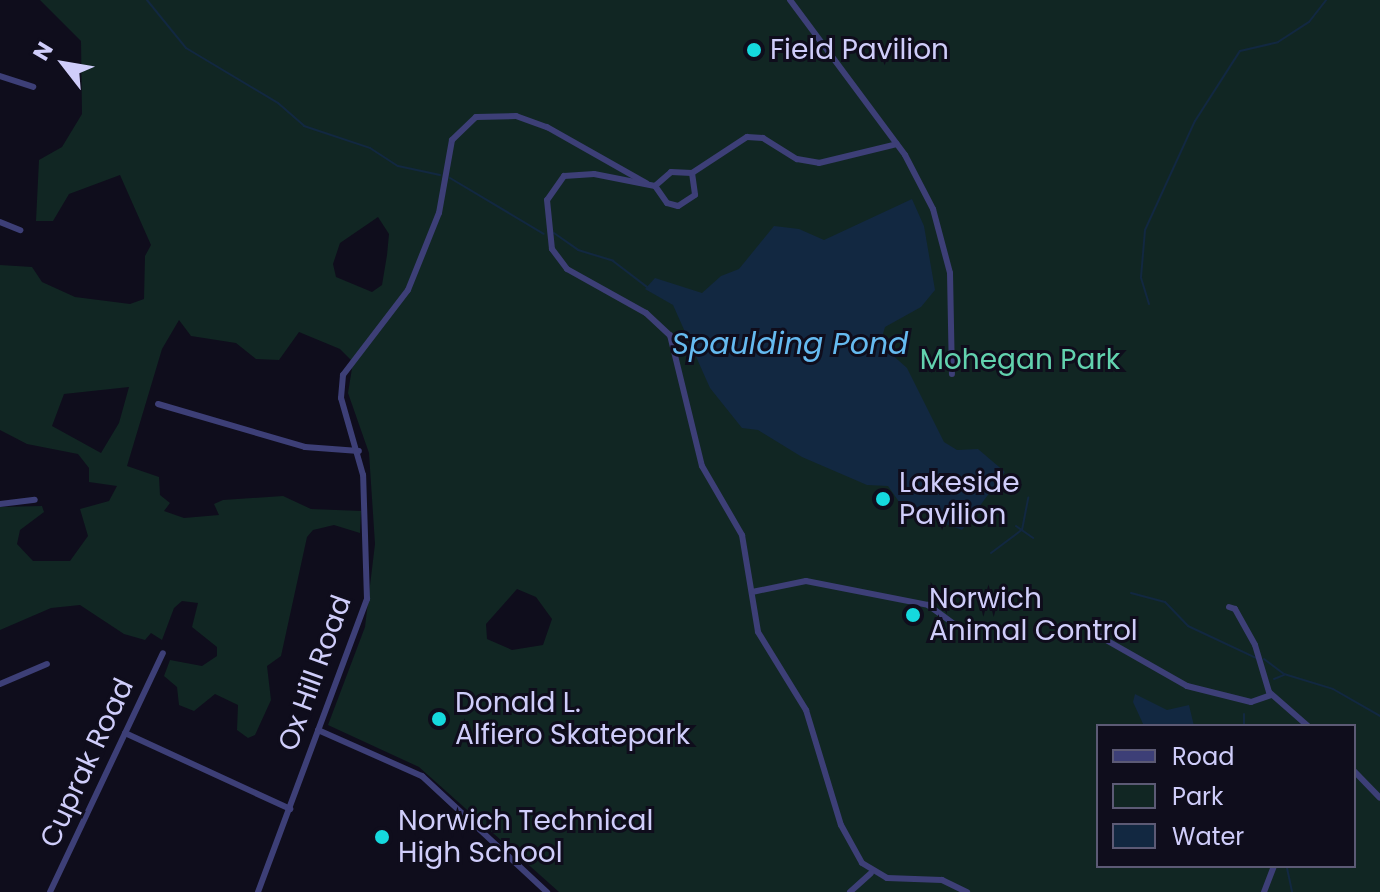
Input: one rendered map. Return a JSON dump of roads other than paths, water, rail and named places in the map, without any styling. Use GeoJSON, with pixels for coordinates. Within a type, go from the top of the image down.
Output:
{"type":"FeatureCollection","features":[{"type":"Feature","properties":{"kind":"street"},"geometry":{"type":"LineString","coordinates":[[790,0],[897,144],[926,193],[944,245],[951,293],[952,374]]}},
{"type":"Feature","properties":{"kind":"street"},"geometry":{"type":"LineString","coordinates":[[0,76],[33,87]]}},
{"type":"Feature","properties":{"kind":"street","name":"Ox Hill Road"},"geometry":{"type":"LineString","coordinates":[[258,892],[367,599],[367,523],[359,451],[341,398],[343,375],[408,290],[439,213],[450,145],[463,125],[493,114],[532,121],[646,183]]}},
{"type":"Feature","properties":{"kind":"street"},"geometry":{"type":"LineString","coordinates":[[655,186],[671,172],[692,173],[750,137],[767,139],[800,160],[822,163],[897,144]]}},
{"type":"Feature","properties":{"kind":"street"},"geometry":{"type":"LineString","coordinates":[[692,173],[695,192],[684,205],[667,203],[655,186],[646,183],[586,174],[561,178],[547,200],[550,241],[567,269],[652,317],[670,335],[700,461],[739,526],[760,636],[801,697],[841,825],[871,873],[901,881],[946,881],[967,892]]}},
{"type":"Feature","properties":{"kind":"street"},"geometry":{"type":"LineString","coordinates":[[0,222],[20,230]]}},
{"type":"Feature","properties":{"kind":"street"},"geometry":{"type":"LineString","coordinates":[[158,404],[305,447],[359,451]]}},
{"type":"Feature","properties":{"kind":"street"},"geometry":{"type":"LineString","coordinates":[[0,504],[35,500]]}},
{"type":"Feature","properties":{"kind":"street"},"geometry":{"type":"LineString","coordinates":[[752,592],[806,581],[928,605],[954,624]]}},
{"type":"Feature","properties":{"kind":"street"},"geometry":{"type":"LineString","coordinates":[[1229,607],[1235,609],[1255,645],[1271,695],[1306,724]]}},
{"type":"Feature","properties":{"kind":"street"},"geometry":{"type":"LineString","coordinates":[[1099,636],[1187,686],[1251,702],[1271,695]]}},
{"type":"Feature","properties":{"kind":"street","name":"Cuprak Road"},"geometry":{"type":"LineString","coordinates":[[50,892],[163,653]]}},
{"type":"Feature","properties":{"kind":"street"},"geometry":{"type":"LineString","coordinates":[[0,684],[47,664]]}},
{"type":"Feature","properties":{"kind":"street"},"geometry":{"type":"LineString","coordinates":[[318,730],[418,773],[547,892]]}},
{"type":"Feature","properties":{"kind":"street"},"geometry":{"type":"LineString","coordinates":[[125,733],[290,809]]}},
{"type":"Feature","properties":{"kind":"street"},"geometry":{"type":"LineString","coordinates":[[1356,773],[1380,798]]}},
{"type":"Feature","properties":{"kind":"street"},"geometry":{"type":"LineString","coordinates":[[1264,892],[1273,868]]}},
{"type":"Feature","properties":{"kind":"street"},"geometry":{"type":"LineString","coordinates":[[850,892],[871,873]]}},
{"type":"Feature","properties":{"kind":"water","name":"Spaulding Pond"},"geometry":{"type":"Polygon","coordinates":[[[912,199],[924,226],[935,290],[921,307],[885,327],[880,344],[907,368],[944,442],[957,450],[978,449],[1005,472],[962,530],[946,524],[938,511],[904,509],[888,486],[867,485],[802,457],[758,430],[742,428],[710,388],[673,305],[645,289],[655,278],[702,293],[721,276],[739,269],[774,226],[799,229],[824,240],[912,199]]]}},
{"type":"Feature","properties":{"kind":"water"},"geometry":{"type":"Polygon","coordinates":[[[1135,694],[1167,710],[1189,705],[1194,724],[1143,724],[1133,702],[1135,694]]]}},
{"type":"Feature","properties":{"kind":"waterway"},"geometry":{"type":"LineString","coordinates":[[147,0],[186,48],[278,103],[304,126],[370,148],[398,166],[440,175]]}},
{"type":"Feature","properties":{"kind":"waterway"},"geometry":{"type":"LineString","coordinates":[[1149,304],[1141,277],[1145,230],[1195,121],[1240,51],[1278,42],[1309,22],[1326,0]]}},
{"type":"Feature","properties":{"kind":"waterway"},"geometry":{"type":"LineString","coordinates":[[450,178],[544,234]]}},
{"type":"Feature","properties":{"kind":"waterway"},"geometry":{"type":"LineString","coordinates":[[554,233],[578,250],[613,261],[647,287]]}},
{"type":"Feature","properties":{"kind":"waterway"},"geometry":{"type":"LineString","coordinates":[[991,553],[1022,530],[1028,498]]}},
{"type":"Feature","properties":{"kind":"waterway"},"geometry":{"type":"LineString","coordinates":[[1016,526],[1033,538]]}},
{"type":"Feature","properties":{"kind":"waterway"},"geometry":{"type":"LineString","coordinates":[[1131,593],[1165,602],[1188,626],[1256,658]]}},
{"type":"Feature","properties":{"kind":"waterway"},"geometry":{"type":"LineString","coordinates":[[1264,659],[1284,674],[1333,689],[1380,716]]}},
{"type":"Feature","properties":{"kind":"waterway"},"geometry":{"type":"LineString","coordinates":[[1274,679],[1284,675]]}},
{"type":"Feature","properties":{"kind":"waterway"},"geometry":{"type":"LineString","coordinates":[[1244,714],[1244,724]]}},
{"type":"Feature","properties":{"kind":"waterway"},"geometry":{"type":"LineString","coordinates":[[1287,868],[1292,892]]}},
{"type":"Feature","properties":{"kind":"place","name":"Field Pavilion"},"geometry":{"type":"Point","coordinates":[754,50]}},
{"type":"Feature","properties":{"kind":"place","name":"Lakeside Pavilion"},"geometry":{"type":"Point","coordinates":[883,499]}},
{"type":"Feature","properties":{"kind":"place","name":"Norwich Animal Control"},"geometry":{"type":"Point","coordinates":[913,615]}},
{"type":"Feature","properties":{"kind":"place","name":"Donald L. Alfiero Skatepark"},"geometry":{"type":"Point","coordinates":[439,719]}},
{"type":"Feature","properties":{"kind":"place","name":"Norwich Technical High School"},"geometry":{"type":"Point","coordinates":[382,837]}},
{"type":"Feature","properties":{"kind":"park label","name":"Mohegan Park"},"geometry":{"type":"Point","coordinates":[1020,360]}}]}
